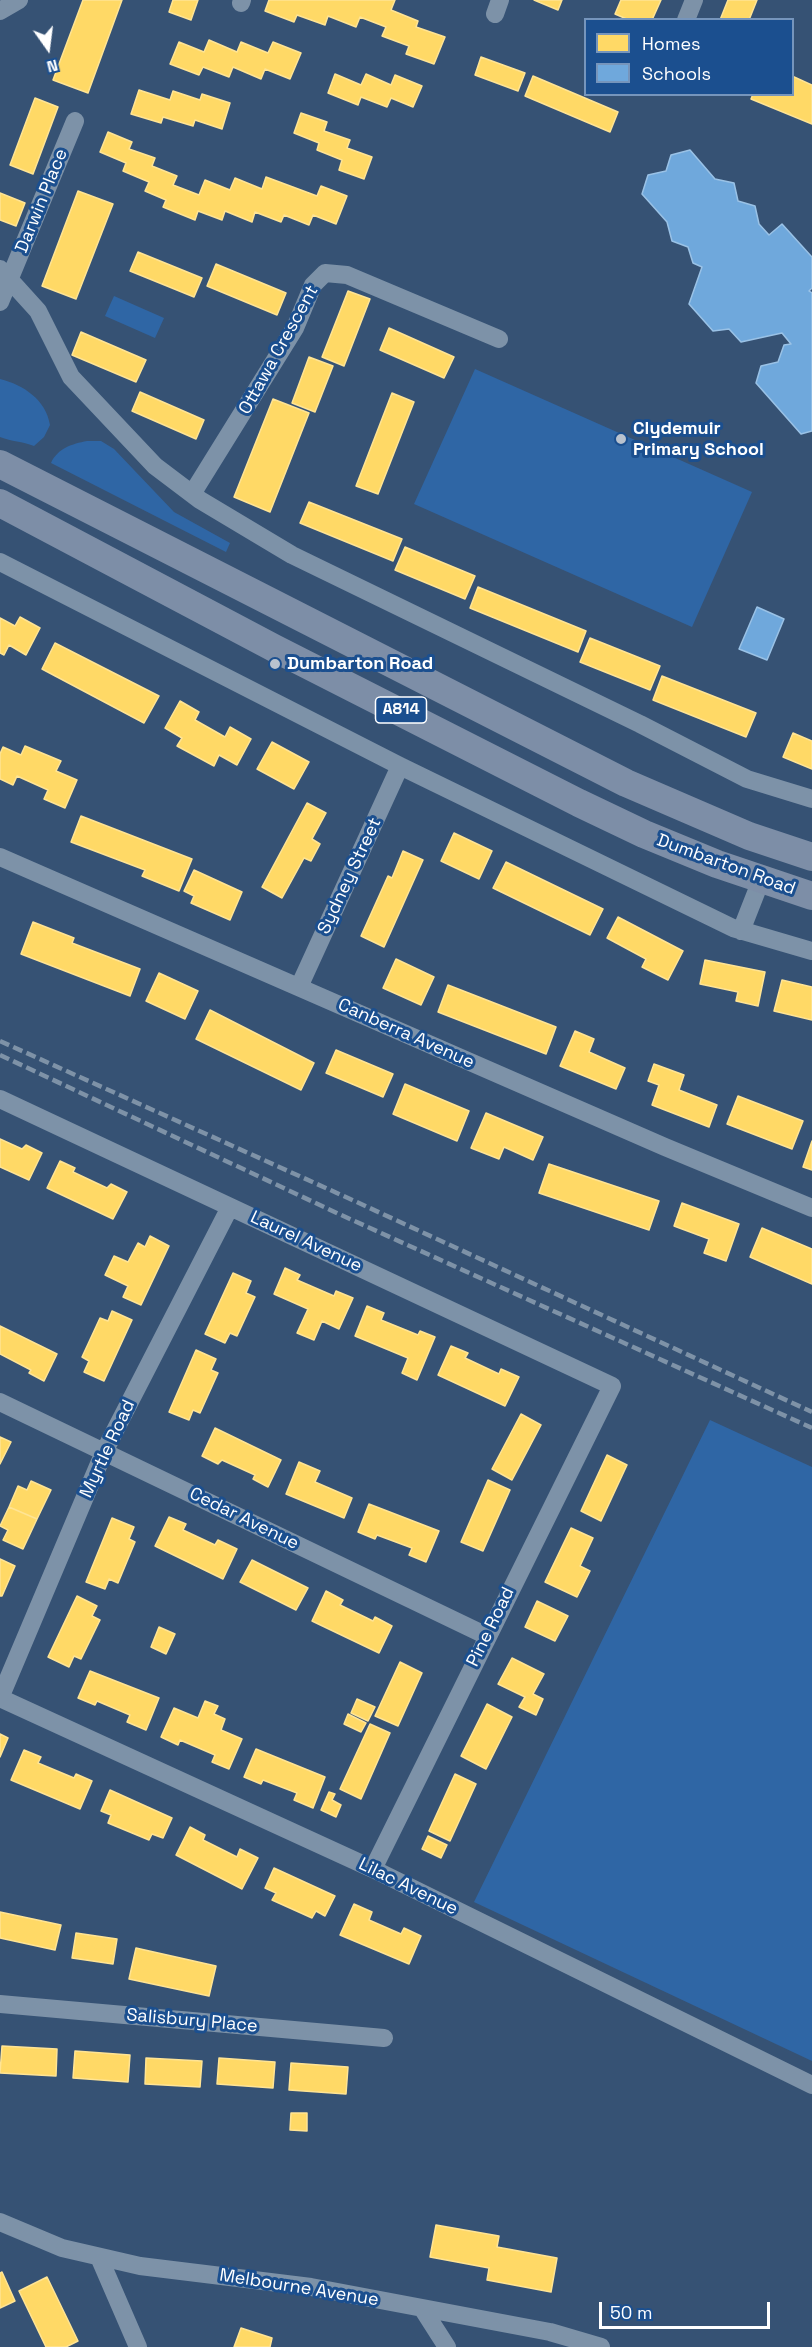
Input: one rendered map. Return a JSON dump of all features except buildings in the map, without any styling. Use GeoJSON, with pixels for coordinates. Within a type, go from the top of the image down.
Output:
{"type":"FeatureCollection","features":[{"type":"Feature","properties":{"kind":"main road","name":"Dumbarton Road"},"geometry":{"type":"LineString","coordinates":[[0,464],[626,783],[749,836],[812,857]]}},
{"type":"Feature","properties":{"kind":"main road","name":"Dumbarton Road"},"geometry":{"type":"LineString","coordinates":[[0,503],[274,648],[579,803],[645,834],[761,880],[812,896]]}},
{"type":"Feature","properties":{"kind":"street"},"geometry":{"type":"LineString","coordinates":[[0,10],[17,0]]}},
{"type":"Feature","properties":{"kind":"street"},"geometry":{"type":"LineString","coordinates":[[687,18],[694,0]]}},
{"type":"Feature","properties":{"kind":"street","name":"Darwin Place"},"geometry":{"type":"LineString","coordinates":[[0,302],[5,275],[75,121]]}},
{"type":"Feature","properties":{"kind":"street","name":"Ottawa Crescent"},"geometry":{"type":"LineString","coordinates":[[192,494],[295,328],[313,285],[325,273],[346,275],[499,339]]}},
{"type":"Feature","properties":{"kind":"street"},"geometry":{"type":"LineString","coordinates":[[5,275],[38,311],[71,377],[155,466],[192,494],[292,555],[640,724],[747,779],[812,799]]}},
{"type":"Feature","properties":{"kind":"street"},"geometry":{"type":"LineString","coordinates":[[0,562],[400,766],[741,931],[812,951]]}},
{"type":"Feature","properties":{"kind":"street","name":"Sydney Street"},"geometry":{"type":"LineString","coordinates":[[299,987],[400,766]]}},
{"type":"Feature","properties":{"kind":"street","name":"Canberra Avenue"},"geometry":{"type":"LineString","coordinates":[[0,857],[812,1208]]}},
{"type":"Feature","properties":{"kind":"street"},"geometry":{"type":"LineString","coordinates":[[741,931],[761,880]]}},
{"type":"Feature","properties":{"kind":"street","name":"Laurel Avenue"},"geometry":{"type":"LineString","coordinates":[[0,1099],[612,1386]]}},
{"type":"Feature","properties":{"kind":"street","name":"Myrtle Road"},"geometry":{"type":"LineString","coordinates":[[0,1698],[104,1452],[230,1207]]}},
{"type":"Feature","properties":{"kind":"street","name":"Pine Road"},"geometry":{"type":"LineString","coordinates":[[373,1869],[612,1386]]}},
{"type":"Feature","properties":{"kind":"street","name":"Cedar Avenue"},"geometry":{"type":"LineString","coordinates":[[0,1402],[487,1636]]}},
{"type":"Feature","properties":{"kind":"street","name":"Lilac Avenue"},"geometry":{"type":"LineString","coordinates":[[0,1698],[373,1869],[812,2085]]}},
{"type":"Feature","properties":{"kind":"street","name":"Salisbury Place"},"geometry":{"type":"LineString","coordinates":[[0,2004],[384,2038]]}},
{"type":"Feature","properties":{"kind":"street","name":"Melbourne Avenue"},"geometry":{"type":"LineString","coordinates":[[0,2222],[62,2248],[140,2266],[311,2287],[550,2332],[601,2347]]}},
{"type":"Feature","properties":{"kind":"street"},"geometry":{"type":"LineString","coordinates":[[99,2257],[138,2347]]}},
{"type":"Feature","properties":{"kind":"street"},"geometry":{"type":"LineString","coordinates":[[422,2308],[447,2347]]}},
{"type":"Feature","properties":{"kind":"shaded area"},"geometry":{"type":"Polygon","coordinates":[[[114,296],[164,318],[155,338],[105,316],[114,296]]]}},
{"type":"Feature","properties":{"kind":"shaded area"},"geometry":{"type":"Polygon","coordinates":[[[475,369],[752,492],[692,627],[414,504],[475,369]]]}},
{"type":"Feature","properties":{"kind":"shaded area"},"geometry":{"type":"Polygon","coordinates":[[[0,379],[25,390],[44,408],[50,425],[44,437],[34,446],[0,437],[0,379]]]}},
{"type":"Feature","properties":{"kind":"shaded area"},"geometry":{"type":"Polygon","coordinates":[[[87,441],[101,441],[114,449],[174,512],[230,543],[226,552],[51,463],[62,450],[87,441]]]}},
{"type":"Feature","properties":{"kind":"shaded area"},"geometry":{"type":"Polygon","coordinates":[[[710,1420],[812,1467],[812,2061],[474,1902],[710,1420]]]}},
{"type":"Feature","properties":{"kind":"railway"},"geometry":{"type":"LineString","coordinates":[[0,1041],[348,1198],[812,1412]]}},
{"type":"Feature","properties":{"kind":"railway"},"geometry":{"type":"LineString","coordinates":[[0,1055],[339,1214],[812,1428]]}},
{"type":"Feature","properties":{"kind":"place","name":"Clydemuir Primary School"},"geometry":{"type":"Point","coordinates":[621,439]}},
{"type":"Feature","properties":{"kind":"place","name":"Dumbarton Road"},"geometry":{"type":"Point","coordinates":[275,664]}}]}
